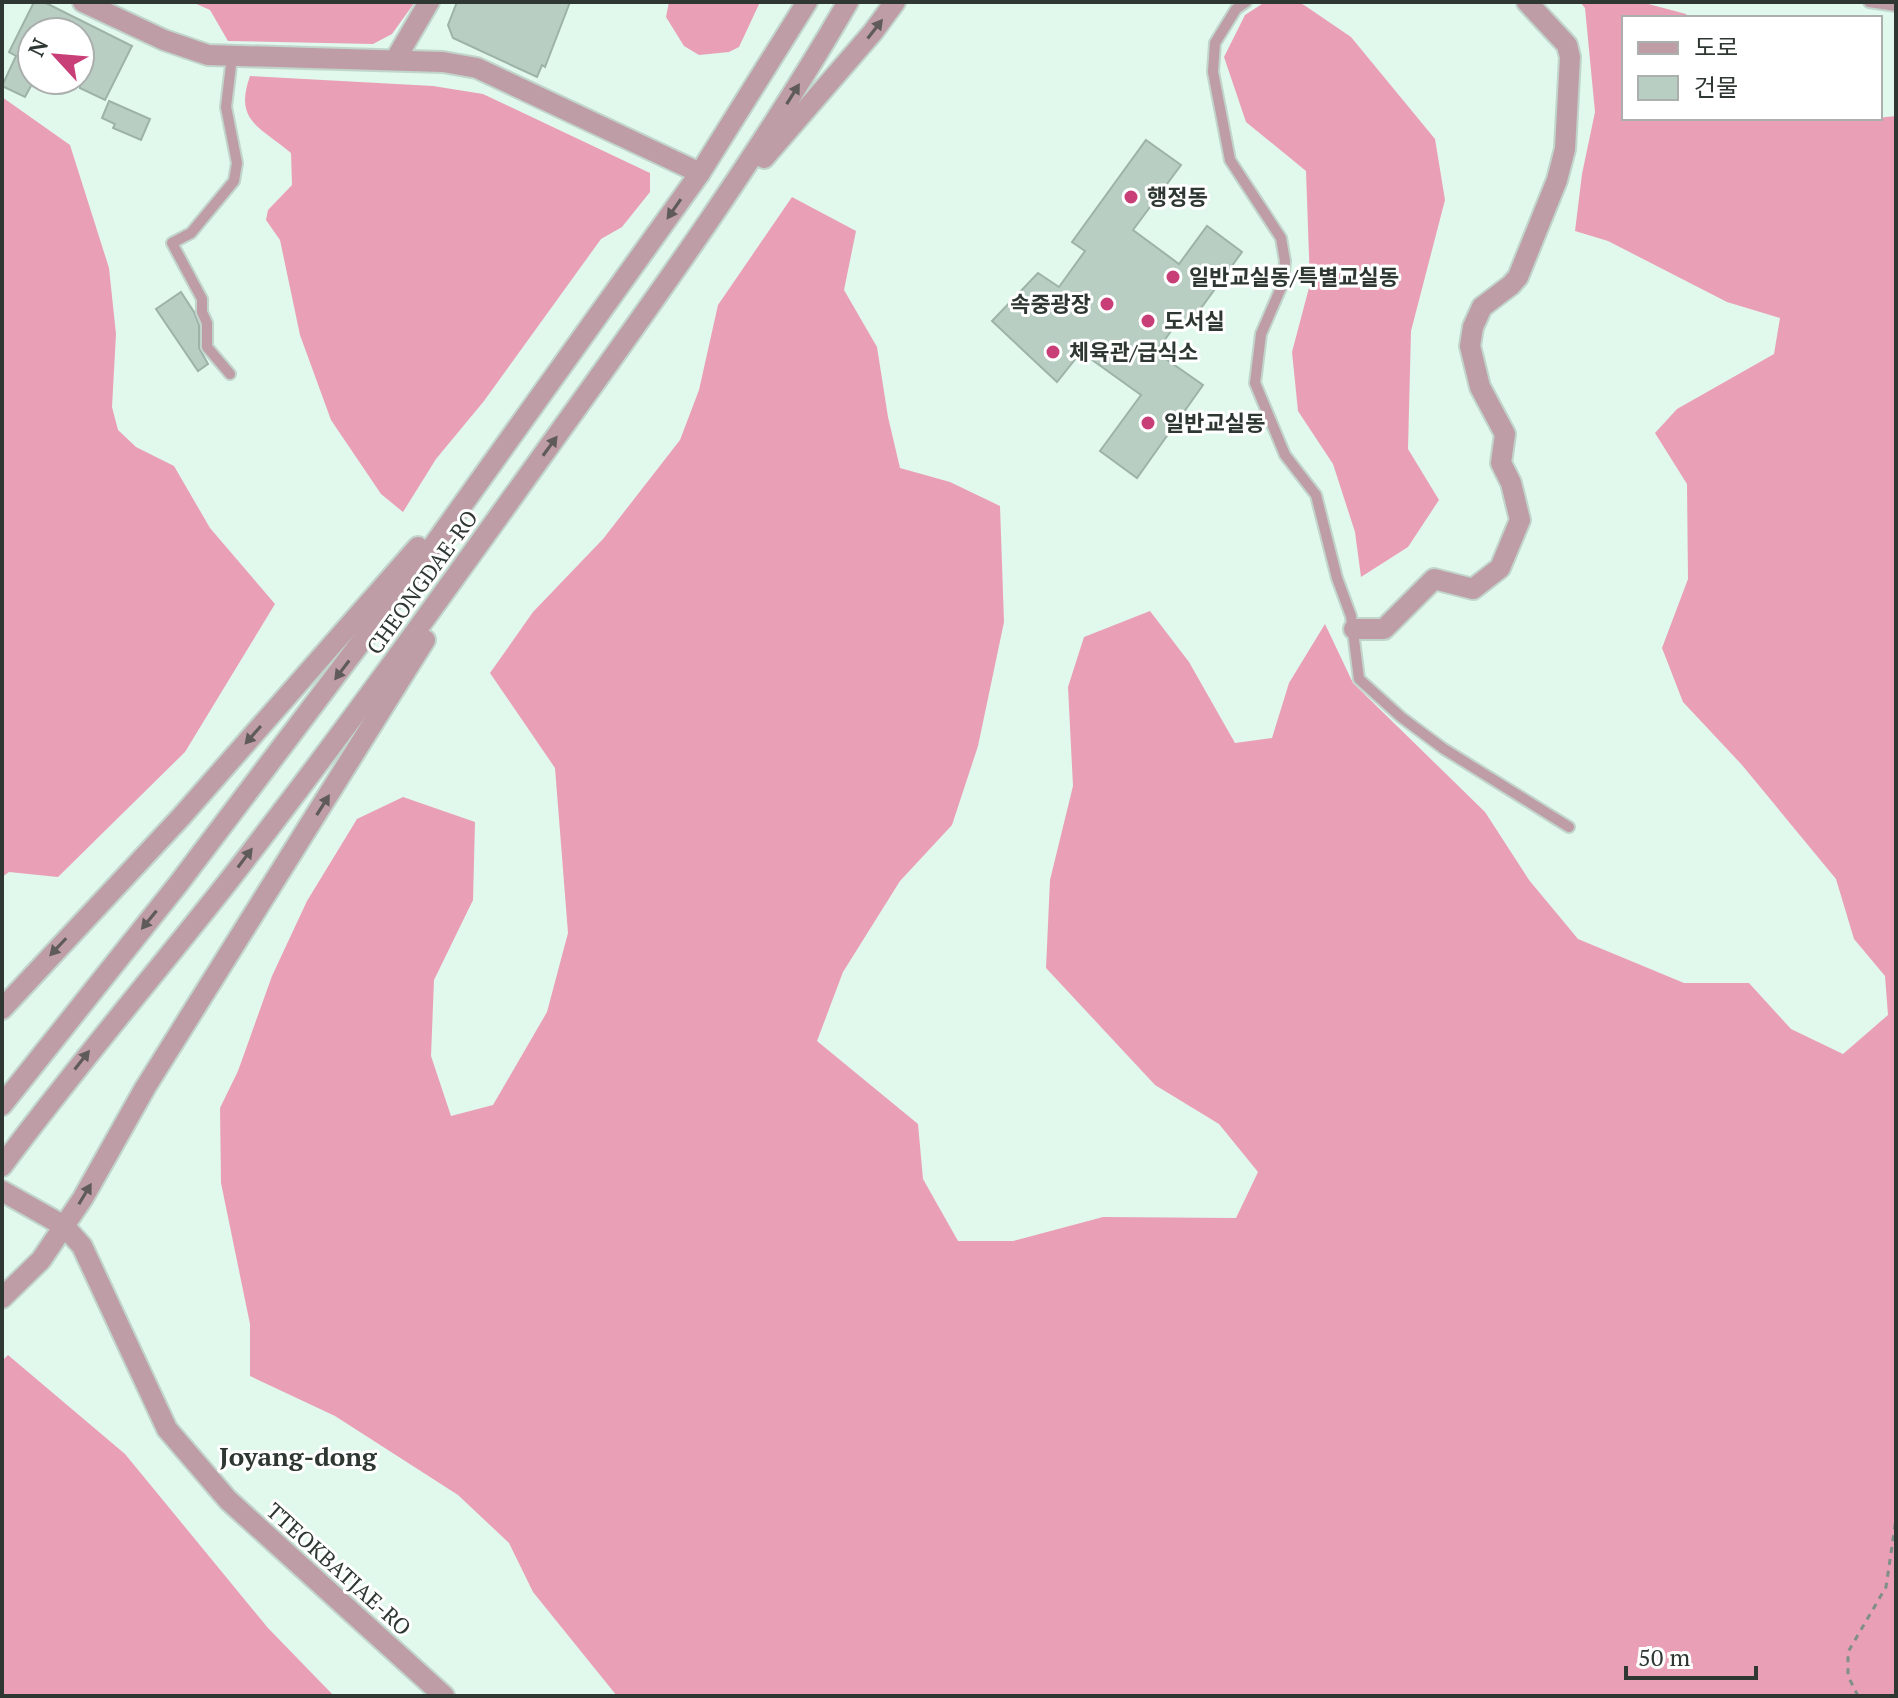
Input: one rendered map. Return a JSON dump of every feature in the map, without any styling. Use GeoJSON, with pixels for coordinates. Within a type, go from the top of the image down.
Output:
{"type":"FeatureCollection","features":[{"type":"Feature","properties":{"kind":"street"},"geometry":{"type":"LineString","coordinates":[[83,2],[179,46],[208,55],[443,62],[487,71],[700,173]]}},
{"type":"Feature","properties":{"kind":"street"},"geometry":{"type":"LineString","coordinates":[[395,60],[429,2]]}},
{"type":"Feature","properties":{"kind":"street","name":"CHEONGDAE-RO"},"geometry":{"type":"LineString","coordinates":[[3,1104],[283,748],[406,584],[700,173],[807,2]]}},
{"type":"Feature","properties":{"kind":"street","name":"CHEONGDAE-RO"},"geometry":{"type":"LineString","coordinates":[[2,1166],[254,846],[429,616],[714,216],[848,2]]}},
{"type":"Feature","properties":{"kind":"street"},"geometry":{"type":"LineString","coordinates":[[714,216],[864,43],[895,2]]}},
{"type":"Feature","properties":{"kind":"street"},"geometry":{"type":"LineString","coordinates":[[1354,629],[1384,629],[1434,579],[1473,589],[1500,568],[1520,520],[1511,483],[1501,463],[1505,434],[1480,387],[1470,346],[1473,327],[1482,307],[1518,277],[1557,180],[1565,149],[1570,57],[1567,45],[1527,2]]}},
{"type":"Feature","properties":{"kind":"street"},"geometry":{"type":"LineString","coordinates":[[2,1009],[181,817],[489,466]]}},
{"type":"Feature","properties":{"kind":"street"},"geometry":{"type":"LineString","coordinates":[[2,1298],[41,1260],[83,1198],[145,1088],[516,493]]}},
{"type":"Feature","properties":{"kind":"street"},"geometry":{"type":"LineString","coordinates":[[2,1191],[64,1226]]}},
{"type":"Feature","properties":{"kind":"street","name":"TTEOKBATJAE-RO"},"geometry":{"type":"LineString","coordinates":[[64,1226],[82,1246],[93,1267],[167,1429],[228,1500],[444,1696]]}},
{"type":"Feature","properties":{"kind":"lane"},"geometry":{"type":"LineString","coordinates":[[1246,2],[1236,9],[1215,43],[1213,72],[1230,160],[1281,238],[1285,261],[1283,283],[1261,334],[1255,383],[1285,455],[1316,495],[1337,578],[1351,616],[1359,679],[1401,717],[1444,749],[1569,827]]}},
{"type":"Feature","properties":{"kind":"lane"},"geometry":{"type":"LineString","coordinates":[[1869,2],[1896,6]]}},
{"type":"Feature","properties":{"kind":"lane"},"geometry":{"type":"LineString","coordinates":[[230,374],[207,347],[207,323],[202,312],[202,299],[172,243],[191,233],[234,181],[237,163],[226,107],[232,57]]}},
{"type":"Feature","properties":{"kind":"path"},"geometry":{"type":"LineString","coordinates":[[1858,1696],[1848,1676],[1848,1652],[1886,1587],[1896,1519]]}},
{"type":"Feature","properties":{"kind":"shaded area"},"geometry":{"type":"Polygon","coordinates":[[[192,2],[415,2],[392,34],[373,44],[228,41],[210,10],[192,2]]]}},
{"type":"Feature","properties":{"kind":"shaded area"},"geometry":{"type":"Polygon","coordinates":[[[669,2],[760,2],[739,47],[729,52],[699,55],[684,46],[666,17],[669,2]]]}},
{"type":"Feature","properties":{"kind":"shaded area"},"geometry":{"type":"Polygon","coordinates":[[[1265,2],[1297,2],[1351,37],[1435,139],[1445,200],[1411,331],[1408,449],[1439,500],[1408,547],[1361,577],[1355,532],[1333,464],[1298,411],[1292,352],[1310,284],[1306,171],[1246,122],[1224,57],[1245,15],[1265,2]]]}},
{"type":"Feature","properties":{"kind":"shaded area"},"geometry":{"type":"Polygon","coordinates":[[[1580,2],[1641,2],[1688,16],[1622,16],[1622,120],[1849,121],[1882,120],[1882,117],[1896,116],[1896,1696],[617,1696],[533,1592],[509,1543],[458,1495],[335,1416],[250,1376],[250,1324],[221,1183],[220,1108],[238,1071],[272,976],[307,901],[357,819],[403,797],[475,822],[473,900],[434,980],[431,1056],[451,1116],[493,1105],[547,1012],[568,933],[555,768],[490,673],[533,612],[603,539],[680,440],[699,390],[718,305],[792,197],[856,231],[844,290],[877,347],[900,468],[950,482],[1000,506],[1004,622],[978,746],[952,825],[900,881],[843,972],[817,1041],[918,1124],[923,1179],[958,1241],[1013,1241],[1103,1217],[1236,1218],[1258,1172],[1219,1124],[1155,1085],[1046,968],[1050,880],[1073,786],[1068,687],[1084,637],[1150,611],[1189,662],[1235,743],[1272,738],[1289,683],[1325,624],[1353,683],[1485,812],[1529,880],[1578,939],[1684,983],[1749,983],[1791,1029],[1843,1054],[1888,1015],[1885,976],[1854,939],[1836,879],[1742,765],[1683,702],[1662,648],[1688,579],[1687,484],[1655,433],[1677,409],[1774,354],[1780,318],[1727,302],[1608,241],[1575,231],[1582,174],[1595,112],[1585,8],[1580,2]]]}},
{"type":"Feature","properties":{"kind":"shaded area"},"geometry":{"type":"Polygon","coordinates":[[[250,76],[433,86],[483,94],[650,173],[650,192],[622,227],[601,239],[484,401],[436,459],[403,512],[381,494],[331,420],[300,335],[280,240],[266,220],[268,210],[292,185],[291,153],[252,121],[245,103],[250,76]]]}},
{"type":"Feature","properties":{"kind":"shaded area"},"geometry":{"type":"Polygon","coordinates":[[[2,97],[70,145],[109,268],[116,334],[112,407],[118,430],[136,447],[174,466],[210,528],[275,604],[185,752],[58,877],[9,872],[2,877],[2,97]]]}},
{"type":"Feature","properties":{"kind":"shaded area"},"geometry":{"type":"Polygon","coordinates":[[[8,1355],[125,1454],[268,1628],[334,1696],[2,1696],[2,1361],[8,1355]]]}},
{"type":"Feature","properties":{"kind":"building"},"geometry":{"type":"Polygon","coordinates":[[[34,2],[44,2],[72,16],[27,16],[34,2]]]}},
{"type":"Feature","properties":{"kind":"building"},"geometry":{"type":"Polygon","coordinates":[[[457,2],[570,2],[545,67],[542,65],[537,77],[453,38],[448,25],[457,2]]]}},
{"type":"Feature","properties":{"kind":"building"},"geometry":{"type":"Polygon","coordinates":[[[96,28],[132,46],[105,100],[96,96],[96,28]]]}},
{"type":"Feature","properties":{"kind":"building"},"geometry":{"type":"Polygon","coordinates":[[[16,38],[16,56],[9,52],[16,38]]]}},
{"type":"Feature","properties":{"kind":"building"},"geometry":{"type":"Polygon","coordinates":[[[16,56],[16,93],[2,86],[16,56]]]}},
{"type":"Feature","properties":{"kind":"building"},"geometry":{"type":"Polygon","coordinates":[[[109,101],[150,119],[141,140],[113,128],[115,124],[102,118],[109,101]]]}},
{"type":"Feature","properties":{"kind":"building"},"geometry":{"type":"Polygon","coordinates":[[[1146,140],[1181,165],[1133,230],[1179,264],[1207,226],[1242,252],[1188,326],[1179,320],[1156,352],[1203,385],[1137,478],[1100,451],[1141,395],[1081,352],[1057,382],[992,321],[1038,273],[1059,287],[1085,251],[1072,242],[1146,140]]]}},
{"type":"Feature","properties":{"kind":"building"},"geometry":{"type":"Polygon","coordinates":[[[181,292],[199,325],[199,348],[208,364],[198,371],[156,309],[181,292]]]}},
{"type":"Feature","properties":{"kind":"place","name":"행정동"},"geometry":{"type":"Point","coordinates":[1131,197]}},
{"type":"Feature","properties":{"kind":"place","name":"일반교실동/특별교실동"},"geometry":{"type":"Point","coordinates":[1173,277]}},
{"type":"Feature","properties":{"kind":"place","name":"속중광장"},"geometry":{"type":"Point","coordinates":[1107,304]}},
{"type":"Feature","properties":{"kind":"place","name":"도서실"},"geometry":{"type":"Point","coordinates":[1148,321]}},
{"type":"Feature","properties":{"kind":"place","name":"체육관/급식소"},"geometry":{"type":"Point","coordinates":[1053,352]}},
{"type":"Feature","properties":{"kind":"place","name":"일반교실동"},"geometry":{"type":"Point","coordinates":[1148,423]}},
{"type":"Feature","properties":{"kind":"district","name":"Joyang-dong"},"geometry":{"type":"Point","coordinates":[298,1457]}}]}
